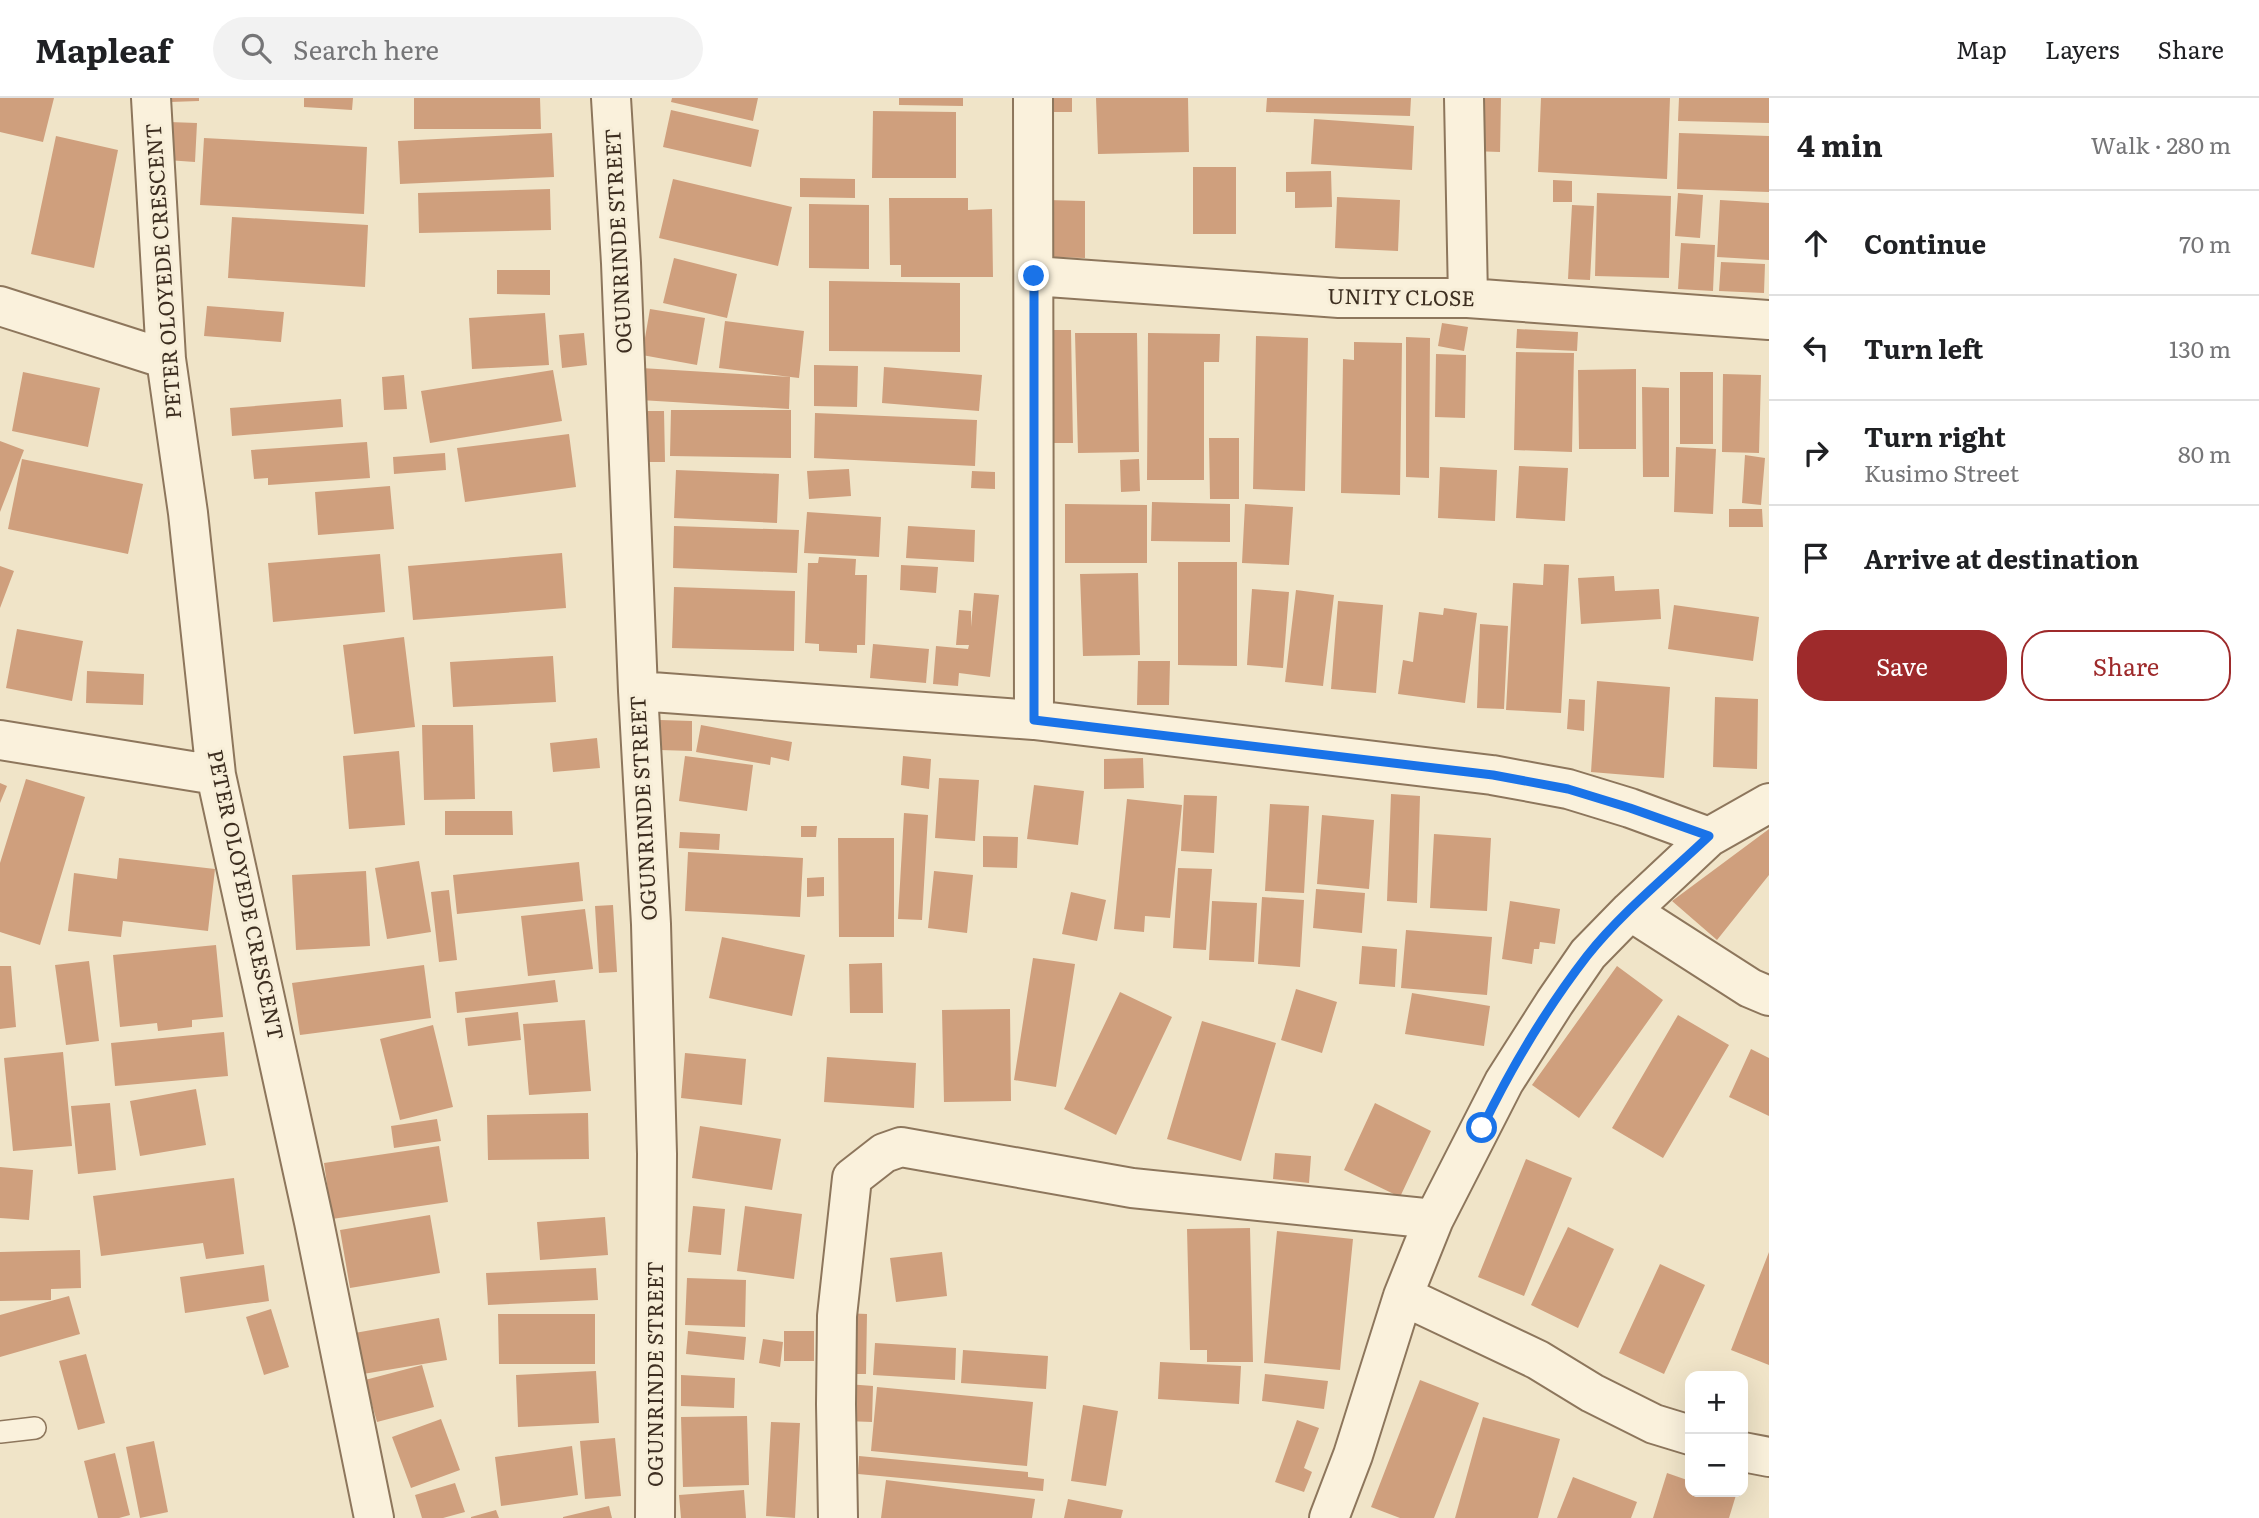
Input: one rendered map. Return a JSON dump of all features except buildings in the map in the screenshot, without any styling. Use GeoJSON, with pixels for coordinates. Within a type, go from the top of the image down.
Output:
{"type":"FeatureCollection","features":[{"type":"Feature","properties":{"kind":"street","name":"PETER OLOYEDE CRESCENT"},"geometry":{"type":"LineString","coordinates":[[152,98],[166,359],[188,513],[216,775],[314,1222],[374,1518]]}},
{"type":"Feature","properties":{"kind":"street","name":"OGUNRINDE STREET"},"geometry":{"type":"LineString","coordinates":[[611,98],[622,276],[650,924],[657,1154],[655,1518]]}},
{"type":"Feature","properties":{"kind":"street"},"geometry":{"type":"LineString","coordinates":[[1032,98],[1034,720]]}},
{"type":"Feature","properties":{"kind":"street"},"geometry":{"type":"LineString","coordinates":[[1464,98],[1468,298]]}},
{"type":"Feature","properties":{"kind":"street","name":"UNITY CLOSE"},"geometry":{"type":"LineString","coordinates":[[1034,276],[1339,298],[1468,298],[1769,320]]}},
{"type":"Feature","properties":{"kind":"street"},"geometry":{"type":"LineString","coordinates":[[0,306],[166,359]]}},
{"type":"Feature","properties":{"kind":"street"},"geometry":{"type":"LineString","coordinates":[[638,691],[1034,720],[1493,775],[1568,789],[1709,836]]}},
{"type":"Feature","properties":{"kind":"street"},"geometry":{"type":"LineString","coordinates":[[0,740],[216,775]]}},
{"type":"Feature","properties":{"kind":"street"},"geometry":{"type":"LineString","coordinates":[[1329,1518],[1353,1455],[1403,1296],[1434,1219],[1504,1082],[1588,954],[1709,836],[1769,803]]}},
{"type":"Feature","properties":{"kind":"street"},"geometry":{"type":"LineString","coordinates":[[1630,911],[1751,988],[1769,996]]}},
{"type":"Feature","properties":{"kind":"street"},"geometry":{"type":"LineString","coordinates":[[838,1518],[837,1316],[852,1178],[884,1153],[901,1147],[1132,1188],[1434,1219]]}},
{"type":"Feature","properties":{"kind":"street"},"geometry":{"type":"LineString","coordinates":[[1403,1296],[1538,1360],[1591,1393],[1654,1424],[1687,1434]]}},
{"type":"Feature","properties":{"kind":"street"},"geometry":{"type":"LineString","coordinates":[[1748,1453],[1769,1457]]}},
{"type":"Feature","properties":{"kind":"lane"},"geometry":{"type":"LineString","coordinates":[[0,1432],[35,1428]]}},
{"type":"Feature","properties":{"kind":"route"},"geometry":{"type":"LineString","coordinates":[[1034,276],[1034,720],[1493,775],[1568,789],[1709,836],[1588,954],[1504,1082],[1482,1128]]}}]}
